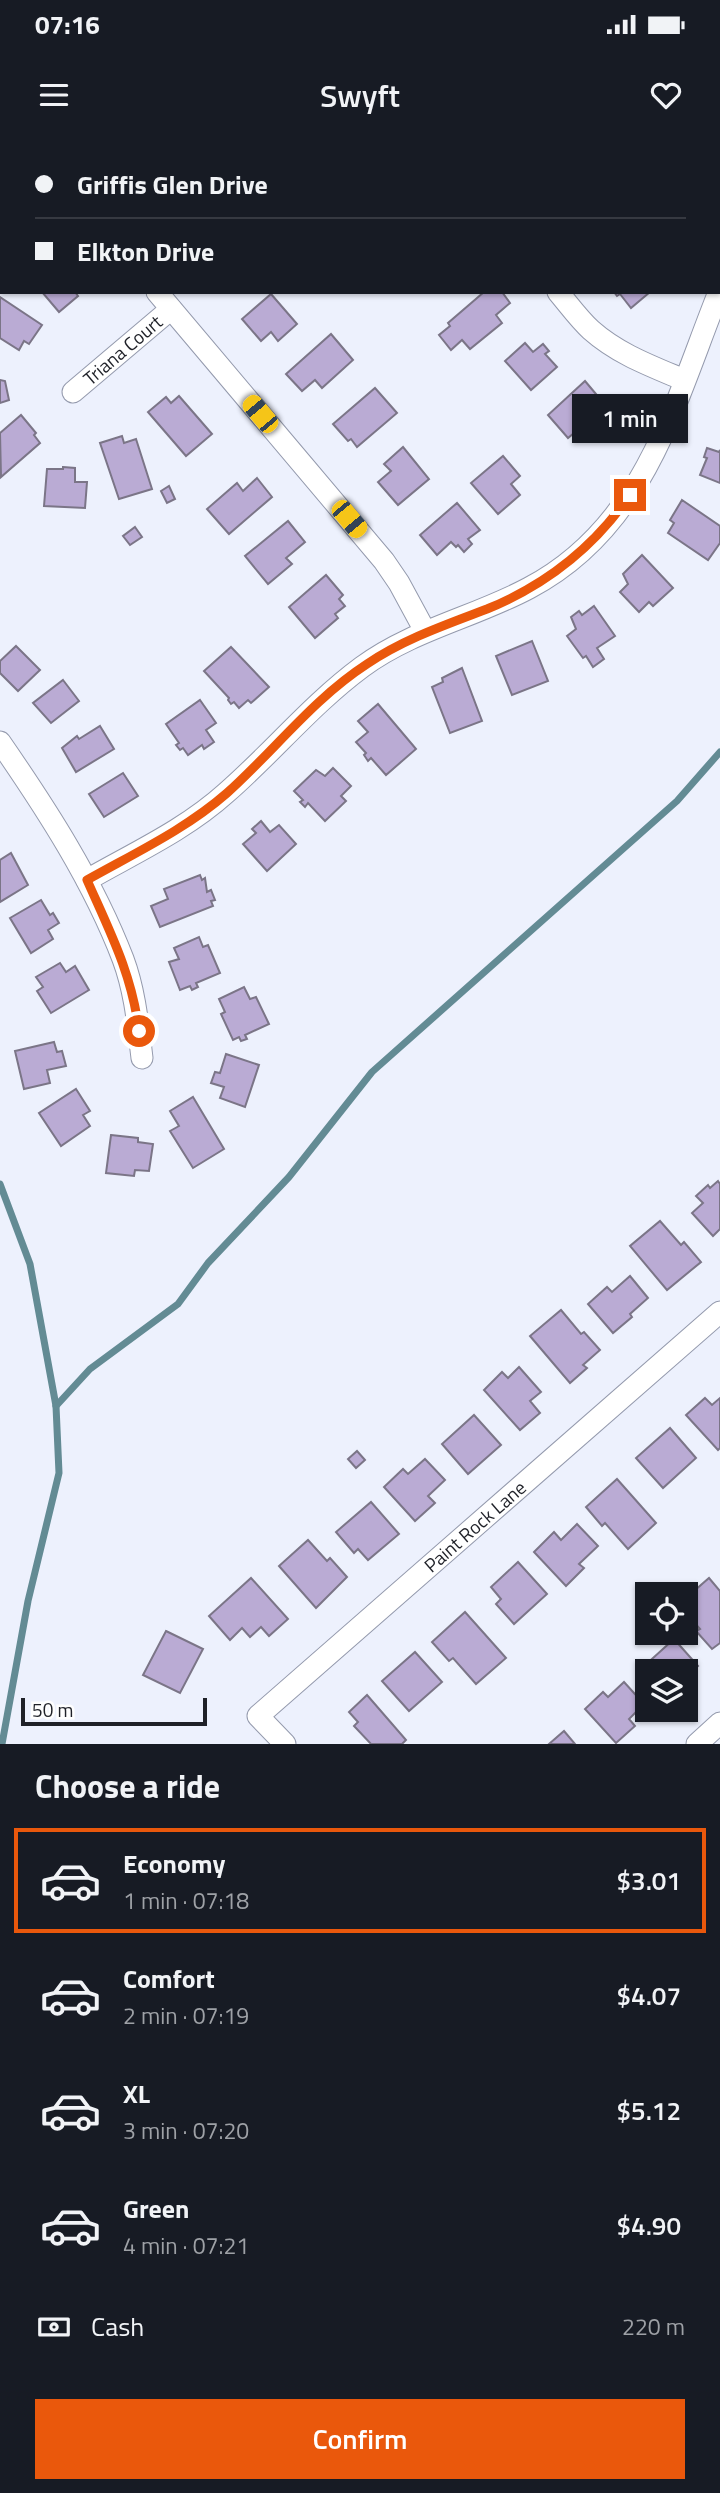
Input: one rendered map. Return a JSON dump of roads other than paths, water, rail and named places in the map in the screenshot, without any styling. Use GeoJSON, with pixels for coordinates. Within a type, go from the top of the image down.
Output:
{"type":"FeatureCollection","features":[{"type":"Feature","properties":{"kind":"street"},"geometry":{"type":"LineString","coordinates":[[159,294],[384,561],[425,631]]}},
{"type":"Feature","properties":{"kind":"street"},"geometry":{"type":"LineString","coordinates":[[560,294],[607,344],[629,357],[684,380]]}},
{"type":"Feature","properties":{"kind":"street"},"geometry":{"type":"LineString","coordinates":[[87,880],[188,823],[226,794],[335,688],[365,664],[425,631],[489,608],[532,586],[563,567],[593,542],[617,514],[643,476],[672,414],[718,294]]}},
{"type":"Feature","properties":{"kind":"street","name":"Triana Court"},"geometry":{"type":"LineString","coordinates":[[73,392],[171,309]]}},
{"type":"Feature","properties":{"kind":"street"},"geometry":{"type":"LineString","coordinates":[[0,742],[34,790],[87,880],[124,960],[136,1003],[142,1058]]}},
{"type":"Feature","properties":{"kind":"street","name":"Paint Rock Lane"},"geometry":{"type":"LineString","coordinates":[[285,1744],[258,1716],[720,1312]]}},
{"type":"Feature","properties":{"kind":"street"},"geometry":{"type":"LineString","coordinates":[[696,1744],[720,1723]]}},
{"type":"Feature","properties":{"kind":"waterway"},"geometry":{"type":"LineString","coordinates":[[56,1406],[90,1369],[178,1304],[208,1263],[289,1177],[372,1072],[677,801],[720,752]]}},
{"type":"Feature","properties":{"kind":"waterway"},"geometry":{"type":"LineString","coordinates":[[0,1184],[30,1264],[56,1406],[59,1473],[28,1601],[2,1744]]}}]}
